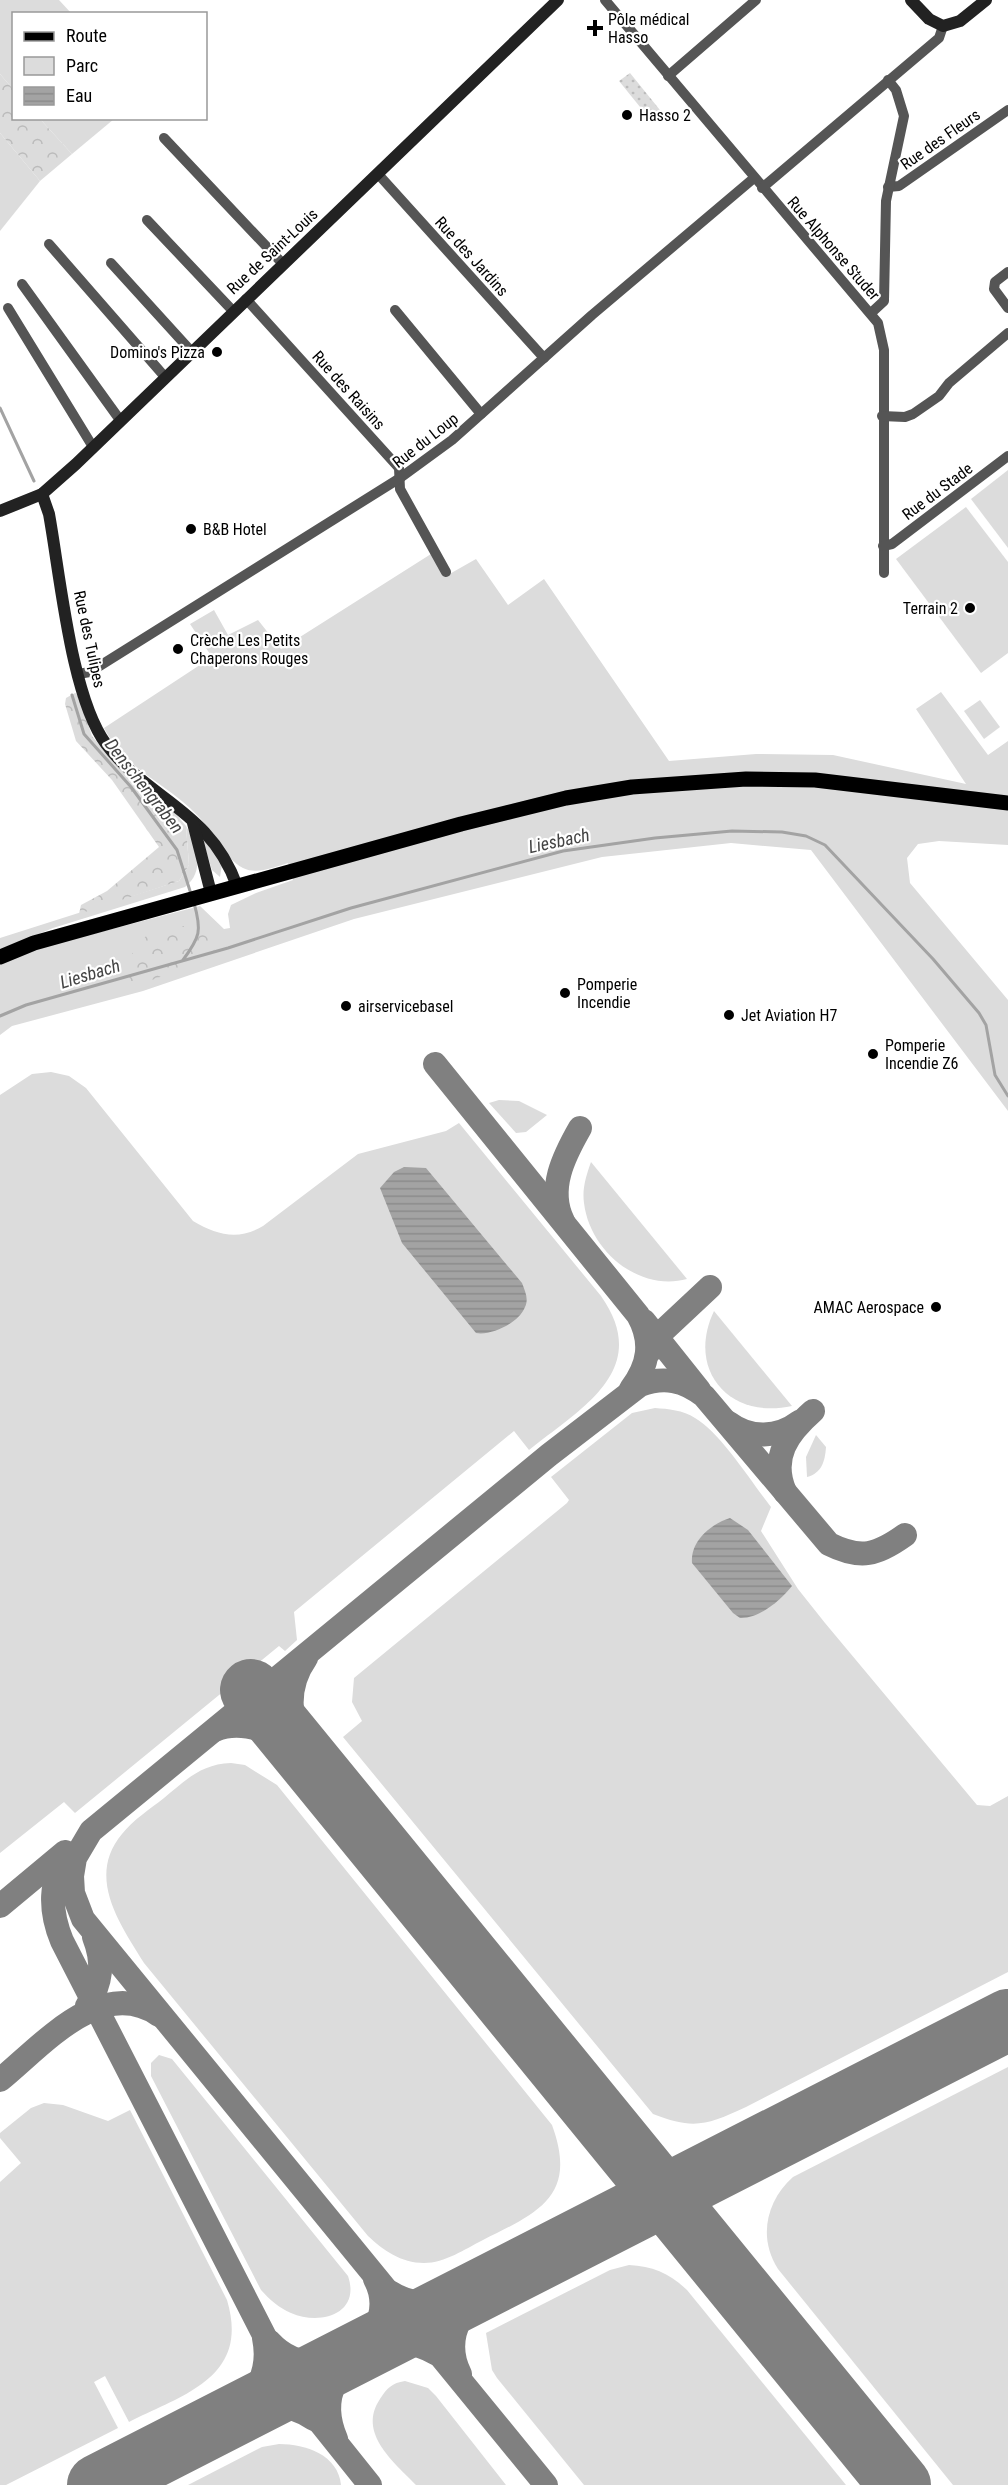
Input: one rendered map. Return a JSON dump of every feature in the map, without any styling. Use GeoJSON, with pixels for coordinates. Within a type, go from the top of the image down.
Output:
{"type":"FeatureCollection","features":[{"type":"Feature","properties":{"kind":"main road","name":"Rue de Saint-Louis"},"geometry":{"type":"LineString","coordinates":[[0,511],[42,494],[558,0]]}},
{"type":"Feature","properties":{"kind":"main road"},"geometry":{"type":"LineString","coordinates":[[910,0],[929,19],[943,26],[960,21],[986,0]]}},
{"type":"Feature","properties":{"kind":"main road","name":"Rue des Tulipes"},"geometry":{"type":"LineString","coordinates":[[42,494],[49,514],[78,674],[96,726],[114,755],[186,812],[193,822],[210,836],[222,854],[237,886]]}},
{"type":"Feature","properties":{"kind":"main road"},"geometry":{"type":"LineString","coordinates":[[0,957],[34,943],[461,824],[566,798],[632,787],[746,779],[815,780],[1008,803]]}},
{"type":"Feature","properties":{"kind":"main road"},"geometry":{"type":"LineString","coordinates":[[193,822],[206,894]]}},
{"type":"Feature","properties":{"kind":"street","name":"Rue Alphonse Studer"},"geometry":{"type":"LineString","coordinates":[[605,0],[762,188],[871,313],[882,336],[884,573]]}},
{"type":"Feature","properties":{"kind":"street"},"geometry":{"type":"LineString","coordinates":[[668,76],[756,0]]}},
{"type":"Feature","properties":{"kind":"street"},"geometry":{"type":"LineString","coordinates":[[762,188],[818,143],[939,38],[943,26]]}},
{"type":"Feature","properties":{"kind":"street"},"geometry":{"type":"LineString","coordinates":[[871,313],[884,301],[888,187],[904,116],[896,90],[888,80]]}},
{"type":"Feature","properties":{"kind":"street","name":"Rue des Fleurs"},"geometry":{"type":"LineString","coordinates":[[888,187],[898,186],[1008,110]]}},
{"type":"Feature","properties":{"kind":"street"},"geometry":{"type":"LineString","coordinates":[[164,138],[283,264]]}},
{"type":"Feature","properties":{"kind":"street","name":"Rue des Jardins"},"geometry":{"type":"LineString","coordinates":[[378,174],[544,358]]}},
{"type":"Feature","properties":{"kind":"street","name":"Rue du Loup"},"geometry":{"type":"LineString","coordinates":[[78,674],[87,674],[110,660],[400,478],[481,414],[754,178]]}},
{"type":"Feature","properties":{"kind":"street"},"geometry":{"type":"LineString","coordinates":[[147,220],[233,311]]}},
{"type":"Feature","properties":{"kind":"street"},"geometry":{"type":"LineString","coordinates":[[49,244],[165,377]]}},
{"type":"Feature","properties":{"kind":"street"},"geometry":{"type":"LineString","coordinates":[[111,263],[191,351]]}},
{"type":"Feature","properties":{"kind":"street"},"geometry":{"type":"LineString","coordinates":[[1008,272],[995,282],[994,289],[1008,308]]}},
{"type":"Feature","properties":{"kind":"street"},"geometry":{"type":"LineString","coordinates":[[22,284],[120,420]]}},
{"type":"Feature","properties":{"kind":"street","name":"Rue des Raisins"},"geometry":{"type":"LineString","coordinates":[[246,299],[399,468],[400,489],[446,572]]}},
{"type":"Feature","properties":{"kind":"street"},"geometry":{"type":"LineString","coordinates":[[8,308],[93,447]]}},
{"type":"Feature","properties":{"kind":"street"},"geometry":{"type":"LineString","coordinates":[[396,310],[481,414]]}},
{"type":"Feature","properties":{"kind":"street"},"geometry":{"type":"LineString","coordinates":[[882,416],[905,417],[913,414],[939,396],[949,383],[1008,333]]}},
{"type":"Feature","properties":{"kind":"street","name":"Rue du Stade"},"geometry":{"type":"LineString","coordinates":[[883,546],[891,544],[1008,456]]}},
{"type":"Feature","properties":{"kind":"green space"},"geometry":{"type":"Polygon","coordinates":[[[0,0],[59,0],[70,12],[12,12],[12,88],[0,74],[0,0]]]}},
{"type":"Feature","properties":{"kind":"green space"},"geometry":{"type":"Polygon","coordinates":[[[630,73],[664,115],[653,123],[619,81],[630,73]]]}},
{"type":"Feature","properties":{"kind":"green space"},"geometry":{"type":"Polygon","coordinates":[[[0,74],[12,88],[12,120],[41,120],[72,154],[40,181],[0,133],[0,74]]]}},
{"type":"Feature","properties":{"kind":"green space"},"geometry":{"type":"Polygon","coordinates":[[[41,120],[113,120],[72,154],[41,120]]]}},
{"type":"Feature","properties":{"kind":"green space"},"geometry":{"type":"Polygon","coordinates":[[[0,133],[40,181],[0,231],[0,133]]]}},
{"type":"Feature","properties":{"kind":"green space"},"geometry":{"type":"Polygon","coordinates":[[[1008,470],[1008,548],[971,499],[1008,470]]]}},
{"type":"Feature","properties":{"kind":"green space","name":"Terrain 2"},"geometry":{"type":"Polygon","coordinates":[[[966,507],[1008,562],[1008,653],[981,673],[896,559],[966,507]]]}},
{"type":"Feature","properties":{"kind":"green space"},"geometry":{"type":"Polygon","coordinates":[[[431,554],[446,576],[476,559],[508,605],[544,579],[669,761],[756,754],[833,755],[966,784],[916,709],[941,692],[988,755],[1008,741],[1008,845],[939,841],[918,844],[907,858],[910,883],[1008,1000],[1008,1111],[811,850],[731,843],[602,857],[354,919],[143,991],[12,1026],[0,1035],[0,963],[47,946],[200,906],[224,929],[230,928],[228,914],[231,905],[293,880],[288,863],[254,871],[236,864],[198,816],[124,756],[104,728],[212,657],[190,624],[214,610],[228,635],[258,620],[281,649],[431,554]]]}},
{"type":"Feature","properties":{"kind":"green space"},"geometry":{"type":"Polygon","coordinates":[[[75,693],[78,694],[92,736],[116,765],[175,813],[186,826],[189,865],[179,881],[79,914],[81,905],[107,891],[159,847],[112,780],[76,741],[65,704],[66,698],[75,693]]]}},
{"type":"Feature","properties":{"kind":"green space"},"geometry":{"type":"Polygon","coordinates":[[[980,700],[1000,727],[984,739],[964,711],[980,700]]]}},
{"type":"Feature","properties":{"kind":"green space"},"geometry":{"type":"Polygon","coordinates":[[[186,826],[194,841],[198,858],[195,874],[185,887],[53,928],[0,950],[0,938],[179,881],[189,865],[186,826]]]}},
{"type":"Feature","properties":{"kind":"green space"},"geometry":{"type":"Polygon","coordinates":[[[201,835],[222,864],[220,877],[212,870],[201,835]]]}},
{"type":"Feature","properties":{"kind":"green space"},"geometry":{"type":"Polygon","coordinates":[[[184,926],[213,930],[218,945],[207,960],[149,981],[131,982],[124,964],[146,936],[184,926]]]}},
{"type":"Feature","properties":{"kind":"green space"},"geometry":{"type":"Polygon","coordinates":[[[51,1072],[69,1076],[86,1088],[193,1221],[219,1233],[245,1234],[263,1226],[358,1154],[446,1131],[459,1123],[601,1296],[615,1322],[619,1345],[615,1366],[604,1385],[570,1419],[529,1450],[514,1431],[294,1612],[297,1640],[285,1651],[279,1646],[75,1813],[64,1802],[0,1853],[0,1095],[32,1074],[51,1072]]]}},
{"type":"Feature","properties":{"kind":"green space"},"geometry":{"type":"Polygon","coordinates":[[[499,1100],[519,1101],[547,1115],[526,1132],[516,1133],[489,1103],[499,1100]]]}},
{"type":"Feature","properties":{"kind":"green space"},"geometry":{"type":"Polygon","coordinates":[[[591,1162],[687,1279],[652,1280],[635,1274],[607,1252],[588,1221],[584,1203],[585,1182],[591,1162]]]}},
{"type":"Feature","properties":{"kind":"green space"},"geometry":{"type":"Polygon","coordinates":[[[714,1311],[792,1406],[769,1408],[749,1405],[732,1398],[719,1386],[710,1371],[706,1353],[707,1333],[714,1311]]]}},
{"type":"Feature","properties":{"kind":"green space"},"geometry":{"type":"Polygon","coordinates":[[[655,1408],[675,1410],[690,1415],[705,1425],[725,1446],[771,1507],[761,1531],[798,1589],[977,1805],[990,1806],[1008,1796],[1008,1972],[746,2107],[721,2118],[690,2124],[653,2114],[343,1737],[362,1721],[352,1702],[354,1678],[567,1503],[569,1500],[551,1477],[632,1413],[655,1408]]]}},
{"type":"Feature","properties":{"kind":"green space"},"geometry":{"type":"Polygon","coordinates":[[[816,1435],[826,1447],[825,1457],[816,1473],[807,1477],[806,1457],[816,1435]]]}},
{"type":"Feature","properties":{"kind":"green space"},"geometry":{"type":"Polygon","coordinates":[[[231,1763],[245,1765],[277,1785],[552,2125],[559,2149],[560,2169],[556,2185],[548,2199],[521,2220],[440,2261],[424,2263],[408,2261],[386,2251],[368,2236],[144,1963],[125,1932],[110,1900],[107,1867],[112,1850],[131,1824],[187,1779],[211,1766],[231,1763]]]}},
{"type":"Feature","properties":{"kind":"green space"},"geometry":{"type":"Polygon","coordinates":[[[159,2055],[172,2059],[348,2276],[349,2300],[335,2314],[314,2318],[302,2317],[282,2309],[261,2290],[151,2076],[151,2063],[159,2055]]]}},
{"type":"Feature","properties":{"kind":"green space"},"geometry":{"type":"Polygon","coordinates":[[[1008,2067],[1008,2485],[953,2485],[778,2269],[768,2245],[768,2220],[776,2197],[793,2177],[1008,2067]]]}},
{"type":"Feature","properties":{"kind":"green space"},"geometry":{"type":"Polygon","coordinates":[[[44,2103],[63,2105],[108,2121],[130,2110],[227,2300],[232,2326],[229,2348],[221,2365],[208,2379],[171,2402],[129,2422],[105,2376],[94,2382],[118,2428],[6,2485],[0,2485],[0,2182],[21,2163],[0,2138],[0,2133],[31,2108],[44,2103]]]}},
{"type":"Feature","properties":{"kind":"green space"},"geometry":{"type":"Polygon","coordinates":[[[629,2265],[661,2272],[687,2290],[846,2485],[584,2485],[497,2378],[492,2370],[486,2333],[610,2270],[629,2265]]]}},
{"type":"Feature","properties":{"kind":"green space"},"geometry":{"type":"Polygon","coordinates":[[[405,2381],[428,2388],[436,2396],[506,2485],[416,2485],[398,2467],[381,2446],[375,2435],[373,2424],[374,2412],[385,2392],[393,2385],[405,2381]]]}},
{"type":"Feature","properties":{"kind":"green space"},"geometry":{"type":"Polygon","coordinates":[[[279,2444],[300,2446],[319,2453],[334,2466],[341,2485],[188,2485],[262,2447],[279,2444]]]}},
{"type":"Feature","properties":{"kind":"water"},"geometry":{"type":"Polygon","coordinates":[[[404,1167],[426,1168],[522,1283],[527,1301],[522,1313],[511,1323],[497,1330],[476,1333],[402,1243],[380,1188],[394,1172],[404,1167]]]}},
{"type":"Feature","properties":{"kind":"water"},"geometry":{"type":"Polygon","coordinates":[[[730,1518],[748,1530],[792,1586],[769,1608],[755,1615],[740,1618],[733,1613],[692,1563],[694,1548],[703,1534],[716,1524],[730,1518]]]}},
{"type":"Feature","properties":{"kind":"waterway"},"geometry":{"type":"LineString","coordinates":[[0,408],[34,481]]}},
{"type":"Feature","properties":{"kind":"waterway","name":"Denschengraben"},"geometry":{"type":"LineString","coordinates":[[72,695],[84,734],[131,787],[177,850],[191,894]]}},
{"type":"Feature","properties":{"kind":"waterway","name":"Liesbach"},"geometry":{"type":"LineString","coordinates":[[0,1016],[26,1005],[228,948],[351,908],[563,851],[655,838],[732,831],[782,832],[806,836],[825,845],[933,959],[979,1013],[986,1025],[995,1075],[1008,1096]]}},
{"type":"Feature","properties":{"kind":"waterway","name":"Denschengraben"},"geometry":{"type":"LineString","coordinates":[[183,960],[198,933],[194,903]]}},
{"type":"Feature","properties":{"kind":"taxiway"},"geometry":{"type":"LineString","coordinates":[[435,1064],[638,1315],[646,1335],[647,1353],[642,1371],[631,1389]]}},
{"type":"Feature","properties":{"kind":"taxiway"},"geometry":{"type":"LineString","coordinates":[[563,1221],[558,1209],[559,1173],[580,1128]]}},
{"type":"Feature","properties":{"kind":"taxiway"},"geometry":{"type":"LineString","coordinates":[[650,1351],[663,1331],[710,1287]]}},
{"type":"Feature","properties":{"kind":"taxiway"},"geometry":{"type":"LineString","coordinates":[[644,1321],[699,1390]]}},
{"type":"Feature","properties":{"kind":"taxiway"},"geometry":{"type":"LineString","coordinates":[[546,2485],[83,1919],[73,1893],[72,1876],[75,1858],[91,1831],[549,1455],[640,1385],[657,1381],[674,1381],[689,1386],[704,1396],[829,1544],[850,1552],[868,1553],[886,1547],[905,1535]]}},
{"type":"Feature","properties":{"kind":"taxiway"},"geometry":{"type":"LineString","coordinates":[[785,1492],[780,1468],[784,1447],[796,1428],[813,1411]]}},
{"type":"Feature","properties":{"kind":"taxiway"},"geometry":{"type":"LineString","coordinates":[[729,1423],[746,1432],[773,1434],[799,1422]]}},
{"type":"Feature","properties":{"kind":"taxiway"},"geometry":{"type":"LineString","coordinates":[[306,1658],[293,1686],[292,1714],[301,1742],[316,1769]]}},
{"type":"Feature","properties":{"kind":"taxiway"},"geometry":{"type":"LineString","coordinates":[[215,1730],[240,1726],[265,1732],[289,1744],[308,1760]]}},
{"type":"Feature","properties":{"kind":"taxiway"},"geometry":{"type":"LineString","coordinates":[[0,1906],[65,1852]]}},
{"type":"Feature","properties":{"kind":"taxiway"},"geometry":{"type":"LineString","coordinates":[[69,1854],[57,1874],[53,1896],[55,1919],[62,1941],[284,2374],[370,2485]]}},
{"type":"Feature","properties":{"kind":"taxiway"},"geometry":{"type":"LineString","coordinates":[[87,2006],[96,1989],[100,1972],[99,1955],[94,1937]]}},
{"type":"Feature","properties":{"kind":"taxiway"},"geometry":{"type":"LineString","coordinates":[[0,2080],[53,2034],[94,2009],[116,2003],[137,2005],[159,2015]]}},
{"type":"Feature","properties":{"kind":"taxiway"},"geometry":{"type":"LineString","coordinates":[[357,2351],[371,2336],[380,2318],[381,2299],[375,2279]]}},
{"type":"Feature","properties":{"kind":"taxiway"},"geometry":{"type":"LineString","coordinates":[[460,2374],[453,2345],[460,2320],[477,2298],[500,2280]]}},
{"type":"Feature","properties":{"kind":"taxiway"},"geometry":{"type":"LineString","coordinates":[[390,2292],[400,2298],[421,2303],[453,2300],[474,2293]]}},
{"type":"Feature","properties":{"kind":"taxiway"},"geometry":{"type":"LineString","coordinates":[[230,2417],[247,2401],[259,2383],[265,2362],[264,2338]]}},
{"type":"Feature","properties":{"kind":"taxiway"},"geometry":{"type":"LineString","coordinates":[[270,2342],[278,2350],[296,2360],[326,2363],[347,2358]]}},
{"type":"Feature","properties":{"kind":"taxiway"},"geometry":{"type":"LineString","coordinates":[[336,2439],[329,2408],[335,2383],[351,2362],[376,2343]]}},
{"type":"Feature","properties":{"kind":"taxiway"},"geometry":{"type":"LineString","coordinates":[[362,2351],[381,2345],[400,2343],[418,2346],[437,2354]]}},
{"type":"Feature","properties":{"kind":"taxiway"},"geometry":{"type":"LineString","coordinates":[[237,2414],[257,2408],[276,2406],[305,2413],[314,2419]]}},
{"type":"Feature","properties":{"kind":"runway"},"geometry":{"type":"LineString","coordinates":[[251,1690],[900,2485]]}},
{"type":"Feature","properties":{"kind":"runway"},"geometry":{"type":"LineString","coordinates":[[98,2485],[1008,2020]]}},
{"type":"Feature","properties":{"kind":"place","name":"Pôle médical Hasso"},"geometry":{"type":"Point","coordinates":[595,28]}},
{"type":"Feature","properties":{"kind":"place","name":"Hasso 2"},"geometry":{"type":"Point","coordinates":[627,115]}},
{"type":"Feature","properties":{"kind":"place","name":"Domino's Pizza"},"geometry":{"type":"Point","coordinates":[217,352]}},
{"type":"Feature","properties":{"kind":"place","name":"B&B Hotel"},"geometry":{"type":"Point","coordinates":[191,529]}},
{"type":"Feature","properties":{"kind":"place","name":"Terrain 2"},"geometry":{"type":"Point","coordinates":[970,608]}},
{"type":"Feature","properties":{"kind":"place","name":"Crèche Les Petits Chaperons Rouges"},"geometry":{"type":"Point","coordinates":[178,649]}},
{"type":"Feature","properties":{"kind":"place","name":"Pomperie Incendie"},"geometry":{"type":"Point","coordinates":[565,993]}},
{"type":"Feature","properties":{"kind":"place","name":"airservicebasel"},"geometry":{"type":"Point","coordinates":[346,1006]}},
{"type":"Feature","properties":{"kind":"place","name":"Jet Aviation H7"},"geometry":{"type":"Point","coordinates":[729,1015]}},
{"type":"Feature","properties":{"kind":"place","name":"Pomperie Incendie Z6"},"geometry":{"type":"Point","coordinates":[873,1054]}},
{"type":"Feature","properties":{"kind":"place","name":"AMAC Aerospace"},"geometry":{"type":"Point","coordinates":[936,1307]}}]}
